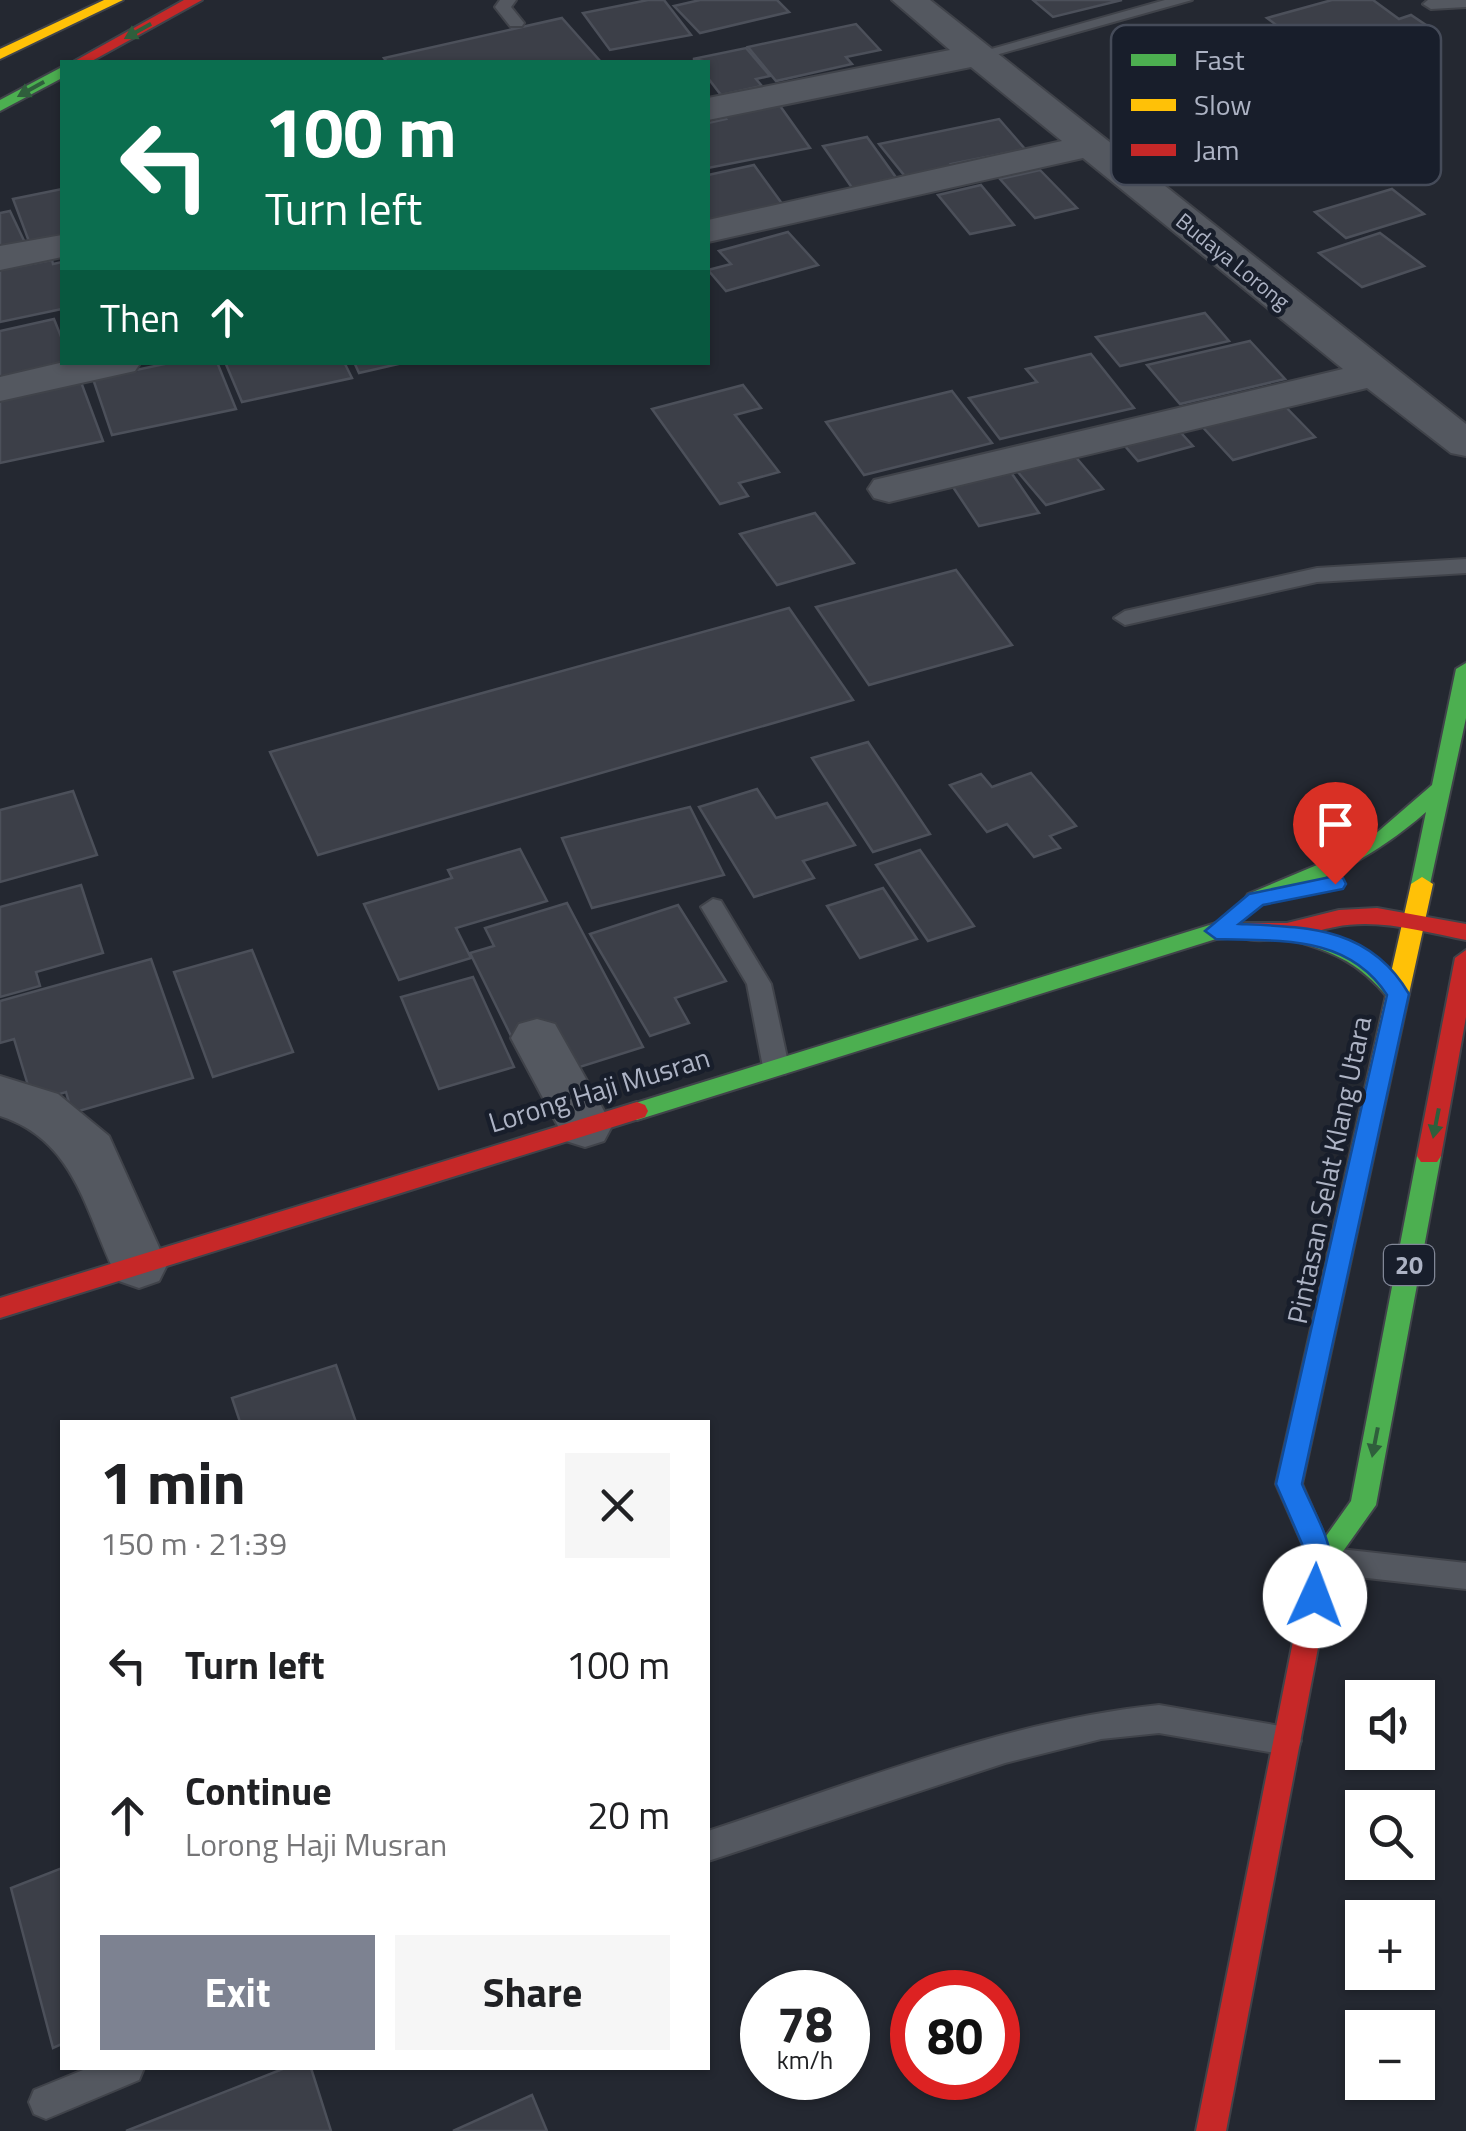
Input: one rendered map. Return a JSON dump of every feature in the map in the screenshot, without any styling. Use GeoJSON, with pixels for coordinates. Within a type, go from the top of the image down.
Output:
{"type":"FeatureCollection","features":[{"type":"Feature","properties":{"kind":"main road"},"geometry":{"type":"LineString","coordinates":[[0,56],[116,0]]}},
{"type":"Feature","properties":{"kind":"main road"},"geometry":{"type":"LineString","coordinates":[[84,60],[195,0]]}},
{"type":"Feature","properties":{"kind":"main road"},"geometry":{"type":"LineString","coordinates":[[0,106],[60,73]]}},
{"type":"Feature","properties":{"kind":"main road","name":"Pintasan Selat Klang Utara"},"geometry":{"type":"LineString","coordinates":[[1322,1560],[1289,1484],[1399,1068],[1398,994],[1412,921],[1410,888],[1439,790],[1466,669]]}},
{"type":"Feature","properties":{"kind":"main road"},"geometry":{"type":"LineString","coordinates":[[1256,899],[1344,862],[1380,841],[1439,790]]}},
{"type":"Feature","properties":{"kind":"main road","name":"Lorong Haji Musran"},"geometry":{"type":"LineString","coordinates":[[1216,931],[1256,899],[1303,888],[1350,884]]}},
{"type":"Feature","properties":{"kind":"main road"},"geometry":{"type":"LineString","coordinates":[[1410,888],[1450,896]]}},
{"type":"Feature","properties":{"kind":"main road","name":"Lorong Haji Musran"},"geometry":{"type":"LineString","coordinates":[[0,1308],[1216,931],[1287,931],[1339,918],[1376,916],[1466,932]]}},
{"type":"Feature","properties":{"kind":"main road"},"geometry":{"type":"LineString","coordinates":[[1287,931],[1313,934],[1358,952],[1383,972],[1398,994]]}},
{"type":"Feature","properties":{"kind":"main road","name":"20"},"geometry":{"type":"LineString","coordinates":[[1211,2131],[1322,1560],[1364,1505],[1455,1081],[1466,958]]}},
{"type":"Feature","properties":{"kind":"main road"},"geometry":{"type":"LineString","coordinates":[[1399,1068],[1455,1081]]}},
{"type":"Feature","properties":{"kind":"street","name":"Budaya Lorong"},"geometry":{"type":"LineString","coordinates":[[909,0],[1111,161]]}},
{"type":"Feature","properties":{"kind":"street"},"geometry":{"type":"LineString","coordinates":[[710,108],[978,55]]}},
{"type":"Feature","properties":{"kind":"street"},"geometry":{"type":"LineString","coordinates":[[710,231],[1091,145]]}},
{"type":"Feature","properties":{"kind":"street","name":"Budaya Lorong"},"geometry":{"type":"LineString","coordinates":[[1140,185],[1466,444]]}},
{"type":"Feature","properties":{"kind":"street"},"geometry":{"type":"LineString","coordinates":[[0,258],[60,246]]}},
{"type":"Feature","properties":{"kind":"street"},"geometry":{"type":"LineString","coordinates":[[0,388],[106,365]]}},
{"type":"Feature","properties":{"kind":"street"},"geometry":{"type":"LineString","coordinates":[[889,488],[1374,374]]}},
{"type":"Feature","properties":{"kind":"street"},"geometry":{"type":"LineString","coordinates":[[537,1038],[585,1126]]}},
{"type":"Feature","properties":{"kind":"street"},"geometry":{"type":"LineString","coordinates":[[0,1096],[38,1108],[90,1151],[139,1265]]}},
{"type":"Feature","properties":{"kind":"lane"},"geometry":{"type":"LineString","coordinates":[[508,0],[503,7],[516,22]]}},
{"type":"Feature","properties":{"kind":"lane"},"geometry":{"type":"LineString","coordinates":[[978,55],[1184,0]]}},
{"type":"Feature","properties":{"kind":"lane"},"geometry":{"type":"LineString","coordinates":[[1431,4],[1466,2]]}},
{"type":"Feature","properties":{"kind":"lane"},"geometry":{"type":"LineString","coordinates":[[1126,618],[1317,575],[1466,566]]}},
{"type":"Feature","properties":{"kind":"lane"},"geometry":{"type":"LineString","coordinates":[[714,907],[759,984],[776,1067]]}},
{"type":"Feature","properties":{"kind":"lane"},"geometry":{"type":"LineString","coordinates":[[1322,1560],[1466,1576]]}},
{"type":"Feature","properties":{"kind":"lane"},"geometry":{"type":"LineString","coordinates":[[710,1845],[1005,1749],[1101,1725],[1158,1719],[1286,1741]]}},
{"type":"Feature","properties":{"kind":"lane"},"geometry":{"type":"LineString","coordinates":[[46,2102],[123,2070]]}},
{"type":"Feature","properties":{"kind":"building"},"geometry":{"type":"Polygon","coordinates":[[[664,0],[691,35],[610,50],[583,13],[664,0]]]}},
{"type":"Feature","properties":{"kind":"building"},"geometry":{"type":"Polygon","coordinates":[[[700,0],[777,0],[789,12],[700,33],[674,6],[700,0]]]}},
{"type":"Feature","properties":{"kind":"building"},"geometry":{"type":"Polygon","coordinates":[[[1033,0],[1122,0],[1053,17],[1033,0]]]}},
{"type":"Feature","properties":{"kind":"building"},"geometry":{"type":"Polygon","coordinates":[[[1332,0],[1373,0],[1399,19],[1411,15],[1426,25],[1276,25],[1267,18],[1332,0]]]}},
{"type":"Feature","properties":{"kind":"building"},"geometry":{"type":"Polygon","coordinates":[[[562,18],[599,60],[386,60],[562,18]]]}},
{"type":"Feature","properties":{"kind":"building"},"geometry":{"type":"Polygon","coordinates":[[[856,24],[880,50],[846,57],[852,64],[776,81],[748,47],[856,24]]]}},
{"type":"Feature","properties":{"kind":"building"},"geometry":{"type":"Polygon","coordinates":[[[746,48],[770,76],[756,79],[762,86],[721,95],[710,81],[710,60],[693,59],[746,48]]]}},
{"type":"Feature","properties":{"kind":"building"},"geometry":{"type":"Polygon","coordinates":[[[778,103],[810,148],[710,168],[710,123],[726,119],[722,114],[778,103]]]}},
{"type":"Feature","properties":{"kind":"building"},"geometry":{"type":"Polygon","coordinates":[[[999,119],[1025,149],[951,164],[955,170],[908,180],[879,144],[999,119]]]}},
{"type":"Feature","properties":{"kind":"building"},"geometry":{"type":"Polygon","coordinates":[[[867,137],[900,183],[855,192],[823,146],[867,137]]]}},
{"type":"Feature","properties":{"kind":"building"},"geometry":{"type":"Polygon","coordinates":[[[754,165],[783,205],[710,220],[710,175],[754,165]]]}},
{"type":"Feature","properties":{"kind":"building"},"geometry":{"type":"Polygon","coordinates":[[[1040,170],[1077,208],[1035,218],[1000,179],[1040,170]]]}},
{"type":"Feature","properties":{"kind":"building"},"geometry":{"type":"Polygon","coordinates":[[[981,185],[1014,225],[970,234],[938,195],[981,185]]]}},
{"type":"Feature","properties":{"kind":"building"},"geometry":{"type":"Polygon","coordinates":[[[60,189],[60,238],[30,244],[13,199],[60,189]]]}},
{"type":"Feature","properties":{"kind":"building"},"geometry":{"type":"Polygon","coordinates":[[[1392,189],[1424,214],[1346,238],[1315,212],[1392,189]]]}},
{"type":"Feature","properties":{"kind":"building"},"geometry":{"type":"Polygon","coordinates":[[[10,211],[28,249],[0,255],[0,213],[10,211]]]}},
{"type":"Feature","properties":{"kind":"building"},"geometry":{"type":"Polygon","coordinates":[[[788,232],[818,265],[726,291],[710,272],[731,264],[719,251],[788,232]]]}},
{"type":"Feature","properties":{"kind":"building"},"geometry":{"type":"Polygon","coordinates":[[[1380,233],[1424,266],[1362,287],[1319,253],[1380,233]]]}},
{"type":"Feature","properties":{"kind":"building"},"geometry":{"type":"Polygon","coordinates":[[[52,260],[53,264],[60,262],[60,309],[0,322],[0,270],[52,260]]]}},
{"type":"Feature","properties":{"kind":"building"},"geometry":{"type":"Polygon","coordinates":[[[1205,313],[1229,341],[1120,366],[1096,337],[1205,313]]]}},
{"type":"Feature","properties":{"kind":"building"},"geometry":{"type":"Polygon","coordinates":[[[54,319],[60,334],[60,363],[0,382],[0,331],[54,319]]]}},
{"type":"Feature","properties":{"kind":"building"},"geometry":{"type":"Polygon","coordinates":[[[1250,341],[1285,379],[1180,404],[1147,365],[1250,341]]]}},
{"type":"Feature","properties":{"kind":"building"},"geometry":{"type":"Polygon","coordinates":[[[1091,354],[1134,408],[1000,439],[969,398],[1037,382],[1026,369],[1091,354]]]}},
{"type":"Feature","properties":{"kind":"building"},"geometry":{"type":"Polygon","coordinates":[[[160,365],[218,365],[236,409],[112,435],[93,379],[160,365]]]}},
{"type":"Feature","properties":{"kind":"building"},"geometry":{"type":"Polygon","coordinates":[[[226,365],[346,365],[352,378],[242,402],[226,365]]]}},
{"type":"Feature","properties":{"kind":"building"},"geometry":{"type":"Polygon","coordinates":[[[355,365],[394,365],[359,373],[355,365]]]}},
{"type":"Feature","properties":{"kind":"building"},"geometry":{"type":"Polygon","coordinates":[[[81,382],[103,441],[0,463],[0,399],[81,382]]]}},
{"type":"Feature","properties":{"kind":"building"},"geometry":{"type":"Polygon","coordinates":[[[743,385],[761,408],[735,415],[779,472],[739,483],[748,496],[720,504],[652,409],[743,385]]]}},
{"type":"Feature","properties":{"kind":"building"},"geometry":{"type":"Polygon","coordinates":[[[952,391],[992,443],[864,475],[826,422],[952,391]]]}},
{"type":"Feature","properties":{"kind":"building"},"geometry":{"type":"Polygon","coordinates":[[[1278,399],[1315,437],[1233,460],[1197,421],[1278,399]]]}},
{"type":"Feature","properties":{"kind":"building"},"geometry":{"type":"Polygon","coordinates":[[[1173,424],[1193,446],[1138,461],[1118,438],[1173,424]]]}},
{"type":"Feature","properties":{"kind":"building"},"geometry":{"type":"Polygon","coordinates":[[[1068,448],[1103,489],[1046,505],[1011,464],[1068,448]]]}},
{"type":"Feature","properties":{"kind":"building"},"geometry":{"type":"Polygon","coordinates":[[[1006,465],[1039,513],[979,526],[947,478],[1006,465]]]}},
{"type":"Feature","properties":{"kind":"building"},"geometry":{"type":"Polygon","coordinates":[[[815,513],[854,563],[777,585],[740,534],[815,513]]]}},
{"type":"Feature","properties":{"kind":"building"},"geometry":{"type":"Polygon","coordinates":[[[956,570],[1012,645],[869,685],[816,607],[956,570]]]}},
{"type":"Feature","properties":{"kind":"building"},"geometry":{"type":"Polygon","coordinates":[[[789,608],[853,700],[318,855],[270,752],[789,608]]]}},
{"type":"Feature","properties":{"kind":"building"},"geometry":{"type":"Polygon","coordinates":[[[868,742],[930,834],[873,852],[812,758],[868,742]]]}},
{"type":"Feature","properties":{"kind":"building"},"geometry":{"type":"Polygon","coordinates":[[[1031,773],[1076,826],[1050,836],[1060,848],[1034,857],[1007,824],[987,832],[950,785],[981,774],[992,787],[1031,773]]]}},
{"type":"Feature","properties":{"kind":"building"},"geometry":{"type":"Polygon","coordinates":[[[757,789],[776,818],[827,803],[855,845],[803,861],[814,878],[754,897],[699,807],[757,789]]]}},
{"type":"Feature","properties":{"kind":"building"},"geometry":{"type":"Polygon","coordinates":[[[73,791],[97,855],[0,882],[0,810],[73,791]]]}},
{"type":"Feature","properties":{"kind":"building"},"geometry":{"type":"Polygon","coordinates":[[[690,807],[724,875],[592,908],[562,838],[690,807]]]}},
{"type":"Feature","properties":{"kind":"building"},"geometry":{"type":"Polygon","coordinates":[[[520,849],[547,901],[456,928],[471,958],[399,980],[364,904],[452,878],[448,870],[520,849]]]}},
{"type":"Feature","properties":{"kind":"building"},"geometry":{"type":"Polygon","coordinates":[[[920,850],[974,926],[928,941],[876,865],[920,850]]]}},
{"type":"Feature","properties":{"kind":"building"},"geometry":{"type":"Polygon","coordinates":[[[81,885],[103,953],[36,972],[40,986],[0,997],[0,907],[81,885]]]}},
{"type":"Feature","properties":{"kind":"building"},"geometry":{"type":"Polygon","coordinates":[[[883,888],[917,939],[860,958],[827,906],[883,888]]]}},
{"type":"Feature","properties":{"kind":"building"},"geometry":{"type":"Polygon","coordinates":[[[567,903],[643,1047],[564,1072],[515,1044],[470,953],[494,946],[485,928],[567,903]]]}},
{"type":"Feature","properties":{"kind":"building"},"geometry":{"type":"Polygon","coordinates":[[[678,905],[726,981],[675,998],[689,1023],[650,1036],[590,934],[678,905]]]}},
{"type":"Feature","properties":{"kind":"building"},"geometry":{"type":"Polygon","coordinates":[[[252,950],[293,1052],[213,1077],[174,972],[252,950]]]}},
{"type":"Feature","properties":{"kind":"building"},"geometry":{"type":"Polygon","coordinates":[[[151,959],[193,1078],[72,1113],[66,1092],[33,1102],[14,1039],[0,1043],[0,1001],[151,959]]]}},
{"type":"Feature","properties":{"kind":"building"},"geometry":{"type":"Polygon","coordinates":[[[473,977],[514,1067],[439,1089],[401,997],[473,977]]]}},
{"type":"Feature","properties":{"kind":"building"},"geometry":{"type":"Polygon","coordinates":[[[336,1365],[355,1420],[239,1420],[232,1398],[336,1365]]]}},
{"type":"Feature","properties":{"kind":"building"},"geometry":{"type":"Polygon","coordinates":[[[60,1869],[60,2045],[53,2048],[11,1888],[60,1869]]]}},
{"type":"Feature","properties":{"kind":"building"},"geometry":{"type":"Polygon","coordinates":[[[280,2070],[312,2070],[331,2131],[126,2131],[280,2070]]]}},
{"type":"Feature","properties":{"kind":"building"},"geometry":{"type":"Polygon","coordinates":[[[532,2095],[547,2131],[453,2131],[532,2095]]]}},
{"type":"Feature","properties":{"kind":"traffic: fast"},"geometry":{"type":"LineString","coordinates":[[0,106],[60,73]]}},
{"type":"Feature","properties":{"kind":"traffic: fast"},"geometry":{"type":"LineString","coordinates":[[1422,884],[1466,669]]}},
{"type":"Feature","properties":{"kind":"traffic: fast"},"geometry":{"type":"LineString","coordinates":[[1256,899],[1343,862],[1380,841],[1439,790]]}},
{"type":"Feature","properties":{"kind":"traffic: fast"},"geometry":{"type":"LineString","coordinates":[[637,1111],[1216,931],[1242,931]]}},
{"type":"Feature","properties":{"kind":"traffic: fast"},"geometry":{"type":"LineString","coordinates":[[1287,931],[1349,951],[1375,969],[1398,994]]}},
{"type":"Feature","properties":{"kind":"traffic: fast"},"geometry":{"type":"LineString","coordinates":[[1312,1611],[1322,1560],[1363,1505],[1429,1156]]}},
{"type":"Feature","properties":{"kind":"traffic: slow"},"geometry":{"type":"LineString","coordinates":[[0,55],[116,0]]}},
{"type":"Feature","properties":{"kind":"traffic: slow"},"geometry":{"type":"LineString","coordinates":[[1322,1560],[1289,1484],[1422,884]]}},
{"type":"Feature","properties":{"kind":"traffic: jam"},"geometry":{"type":"LineString","coordinates":[[84,60],[195,0]]}},
{"type":"Feature","properties":{"kind":"traffic: jam"},"geometry":{"type":"LineString","coordinates":[[1242,931],[1287,931],[1339,918],[1377,916],[1466,932]]}},
{"type":"Feature","properties":{"kind":"traffic: jam"},"geometry":{"type":"LineString","coordinates":[[1429,1156],[1466,958]]}},
{"type":"Feature","properties":{"kind":"traffic: jam"},"geometry":{"type":"LineString","coordinates":[[0,1308],[637,1111]]}},
{"type":"Feature","properties":{"kind":"traffic: jam"},"geometry":{"type":"LineString","coordinates":[[1211,2131],[1312,1611]]}},
{"type":"Feature","properties":{"kind":"route"},"geometry":{"type":"LineString","coordinates":[[1315,1596],[1322,1560],[1289,1484],[1398,994],[1383,972],[1358,952],[1313,934],[1216,931],[1256,899],[1335,884]]}}]}
